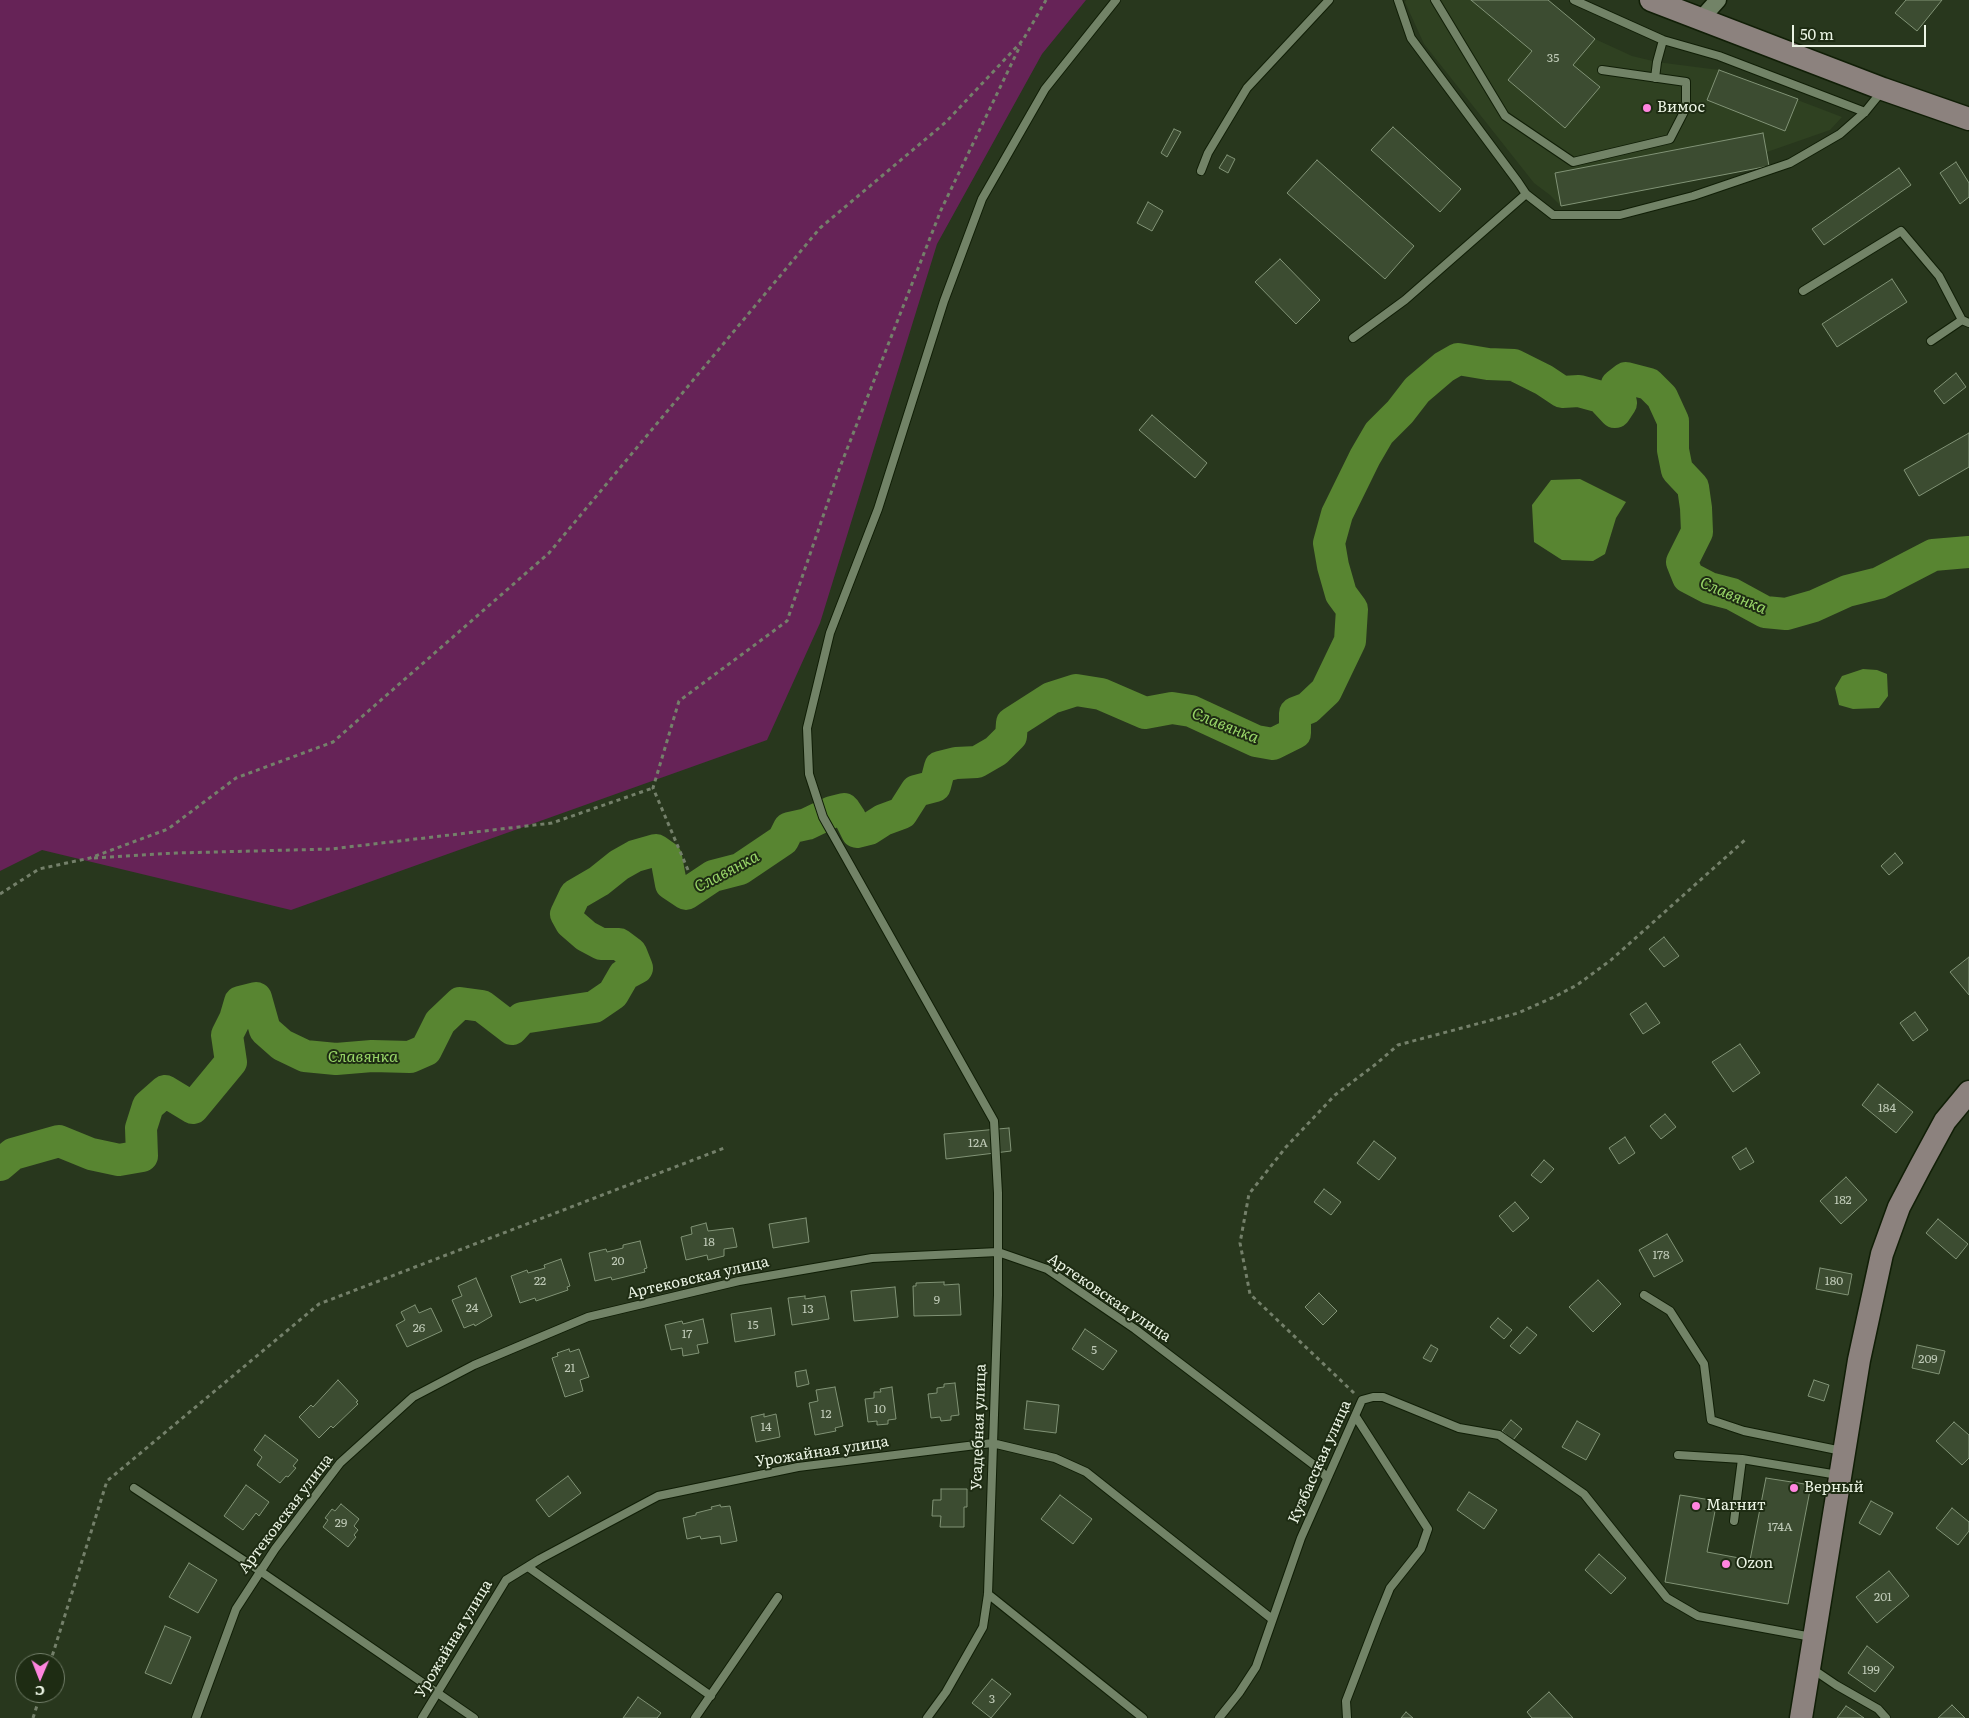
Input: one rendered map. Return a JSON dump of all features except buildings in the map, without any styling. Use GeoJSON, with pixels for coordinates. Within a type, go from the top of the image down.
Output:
{"type":"FeatureCollection","features":[{"type":"Feature","properties":{"kind":"main road"},"geometry":{"type":"LineString","coordinates":[[1651,0],[1883,89],[1969,119]]}},
{"type":"Feature","properties":{"kind":"main road"},"geometry":{"type":"LineString","coordinates":[[1801,1718],[1859,1360],[1882,1254],[1899,1207],[1920,1167],[1945,1121],[1969,1092]]}},
{"type":"Feature","properties":{"kind":"street"},"geometry":{"type":"LineString","coordinates":[[1701,19],[1718,0]]}},
{"type":"Feature","properties":{"kind":"lane","name":"Усадебная улица"},"geometry":{"type":"LineString","coordinates":[[927,1718],[946,1692],[983,1627],[988,1594],[998,1252],[998,1193],[994,1121],[823,817],[809,774],[807,728],[830,633],[878,509],[944,301],[982,199],[1045,89],[1116,0]]}},
{"type":"Feature","properties":{"kind":"lane"},"geometry":{"type":"LineString","coordinates":[[1201,171],[1208,153],[1246,88],[1329,0]]}},
{"type":"Feature","properties":{"kind":"lane"},"geometry":{"type":"LineString","coordinates":[[1398,0],[1411,38],[1526,194],[1553,215],[1620,216],[1692,196],[1790,163],[1840,134],[1865,112],[1883,89]]}},
{"type":"Feature","properties":{"kind":"lane"},"geometry":{"type":"LineString","coordinates":[[1435,0],[1505,116],[1573,162],[1670,139],[1686,108],[1686,82],[1602,70]]}},
{"type":"Feature","properties":{"kind":"lane"},"geometry":{"type":"LineString","coordinates":[[1574,0],[1663,40],[1719,56],[1865,112]]}},
{"type":"Feature","properties":{"kind":"lane"},"geometry":{"type":"LineString","coordinates":[[1656,78],[1657,62],[1663,40]]}},
{"type":"Feature","properties":{"kind":"lane"},"geometry":{"type":"LineString","coordinates":[[1353,338],[1405,300],[1526,194]]}},
{"type":"Feature","properties":{"kind":"lane"},"geometry":{"type":"LineString","coordinates":[[1803,291],[1902,231],[1939,276],[1966,321],[1931,341]]}},
{"type":"Feature","properties":{"kind":"lane","name":"Артековская улица"},"geometry":{"type":"LineString","coordinates":[[196,1718],[236,1608],[274,1549],[340,1463],[413,1397],[474,1365],[588,1317],[739,1281],[872,1258],[998,1252],[1047,1269],[1135,1329],[1318,1468],[1327,1478]]}},
{"type":"Feature","properties":{"kind":"lane"},"geometry":{"type":"LineString","coordinates":[[1644,1295],[1670,1311],[1704,1364],[1711,1420],[1744,1431],[1844,1451]]}},
{"type":"Feature","properties":{"kind":"lane","name":"Кузбасская улица"},"geometry":{"type":"LineString","coordinates":[[1219,1718],[1239,1693],[1256,1667],[1301,1538],[1327,1478],[1362,1400],[1373,1397],[1383,1397],[1459,1428],[1499,1435],[1584,1494],[1667,1598],[1698,1616],[1813,1638]]}},
{"type":"Feature","properties":{"kind":"lane"},"geometry":{"type":"LineString","coordinates":[[1347,1718],[1346,1701],[1383,1604],[1390,1588],[1421,1549],[1428,1529],[1356,1416]]}},
{"type":"Feature","properties":{"kind":"lane","name":"Урожайная улица"},"geometry":{"type":"LineString","coordinates":[[422,1718],[506,1580],[540,1559],[658,1496],[798,1467],[992,1443],[1055,1458],[1086,1472],[1272,1618]]}},
{"type":"Feature","properties":{"kind":"lane"},"geometry":{"type":"LineString","coordinates":[[1678,1455],[1742,1459],[1840,1476]]}},
{"type":"Feature","properties":{"kind":"lane"},"geometry":{"type":"LineString","coordinates":[[1734,1521],[1742,1459]]}},
{"type":"Feature","properties":{"kind":"lane"},"geometry":{"type":"LineString","coordinates":[[134,1488],[438,1691],[474,1718]]}},
{"type":"Feature","properties":{"kind":"lane"},"geometry":{"type":"LineString","coordinates":[[528,1567],[711,1696]]}},
{"type":"Feature","properties":{"kind":"lane"},"geometry":{"type":"LineString","coordinates":[[988,1594],[1143,1718]]}},
{"type":"Feature","properties":{"kind":"lane"},"geometry":{"type":"LineString","coordinates":[[695,1718],[778,1597]]}},
{"type":"Feature","properties":{"kind":"lane"},"geometry":{"type":"LineString","coordinates":[[1809,1666],[1836,1686],[1878,1709],[1886,1718]]}},
{"type":"Feature","properties":{"kind":"path"},"geometry":{"type":"LineString","coordinates":[[688,870],[653,788],[679,701],[787,621],[840,467],[941,210],[1023,40],[1046,0]]}},
{"type":"Feature","properties":{"kind":"path"},"geometry":{"type":"LineString","coordinates":[[0,894],[39,869],[90,858],[168,829],[236,778],[334,742],[550,553],[820,228],[946,122],[1023,40]]}},
{"type":"Feature","properties":{"kind":"path"},"geometry":{"type":"LineString","coordinates":[[90,858],[176,853],[331,849],[552,822],[653,788]]}},
{"type":"Feature","properties":{"kind":"path"},"geometry":{"type":"LineString","coordinates":[[1362,1400],[1250,1294],[1240,1243],[1249,1194],[1286,1147],[1335,1095],[1398,1045],[1518,1013],[1554,998],[1611,960],[1745,840]]}},
{"type":"Feature","properties":{"kind":"path"},"geometry":{"type":"LineString","coordinates":[[53,1653],[107,1481],[319,1304],[727,1147]]}},
{"type":"Feature","properties":{"kind":"path"},"geometry":{"type":"LineString","coordinates":[[33,1718],[38,1703]]}},
{"type":"Feature","properties":{"kind":"shaded area"},"geometry":{"type":"Polygon","coordinates":[[[0,0],[1086,0],[1042,54],[937,244],[820,623],[767,740],[291,910],[42,850],[0,871],[0,0]]]}},
{"type":"Feature","properties":{"kind":"shaded area","name":"Вимос"},"geometry":{"type":"Polygon","coordinates":[[[1406,0],[1548,0],[1595,39],[1632,56],[1657,62],[1719,70],[1842,117],[1830,130],[1767,152],[1769,166],[1561,206],[1534,183],[1424,44],[1405,2],[1406,0]]]}},
{"type":"Feature","properties":{"kind":"shaded area"},"geometry":{"type":"Polygon","coordinates":[[[1580,479],[1626,502],[1616,518],[1605,554],[1593,561],[1562,560],[1534,542],[1532,505],[1551,480],[1580,479]]]}},
{"type":"Feature","properties":{"kind":"shaded area"},"geometry":{"type":"Polygon","coordinates":[[[1863,669],[1877,670],[1887,674],[1888,696],[1879,708],[1853,709],[1839,705],[1835,688],[1842,676],[1863,669]]]}},
{"type":"Feature","properties":{"kind":"waterway","name":"Славянка"},"geometry":{"type":"LineString","coordinates":[[0,1165],[13,1154],[59,1141],[91,1154],[119,1160],[142,1156],[141,1128],[148,1106],[165,1091],[193,1108],[231,1062],[227,1035],[235,1019],[240,1002],[256,998],[265,1030],[282,1045],[305,1056],[336,1059],[372,1056],[410,1057],[426,1050],[440,1022],[460,1003],[482,1006],[512,1029],[522,1018],[594,1007],[613,994],[624,975],[637,968],[631,953],[619,944],[601,944],[586,936],[571,923],[566,914],[575,895],[599,881],[619,865],[635,856],[656,850],[666,857],[671,884],[686,894],[713,876],[740,869],[783,840],[789,828],[807,824],[832,812],[844,809],[857,832],[869,829],[883,820],[902,813],[916,791],[935,786],[940,767],[956,763],[977,762],[996,751],[1011,736],[1012,723],[1051,698],[1076,690],[1101,694],[1145,713],[1172,708],[1191,711],[1256,741],[1273,744],[1295,733],[1295,713],[1308,708],[1326,691],[1350,641],[1352,609],[1341,594],[1329,543],[1337,514],[1379,433],[1400,412],[1417,390],[1444,367],[1458,359],[1488,364],[1514,365],[1544,380],[1562,392],[1579,391],[1601,397],[1615,412],[1621,403],[1617,385],[1626,378],[1649,384],[1662,397],[1673,421],[1673,450],[1677,470],[1693,487],[1697,532],[1682,562],[1688,577],[1709,588],[1732,594],[1765,612],[1786,614],[1814,606],[1847,591],[1879,583],[1933,555],[1969,552]]}},
{"type":"Feature","properties":{"kind":"place","name":"Вимос"},"geometry":{"type":"Point","coordinates":[1647,108]}},
{"type":"Feature","properties":{"kind":"place","name":"Верный"},"geometry":{"type":"Point","coordinates":[1794,1488]}},
{"type":"Feature","properties":{"kind":"place","name":"Магнит"},"geometry":{"type":"Point","coordinates":[1696,1506]}},
{"type":"Feature","properties":{"kind":"place","name":"Ozon"},"geometry":{"type":"Point","coordinates":[1726,1564]}}]}
